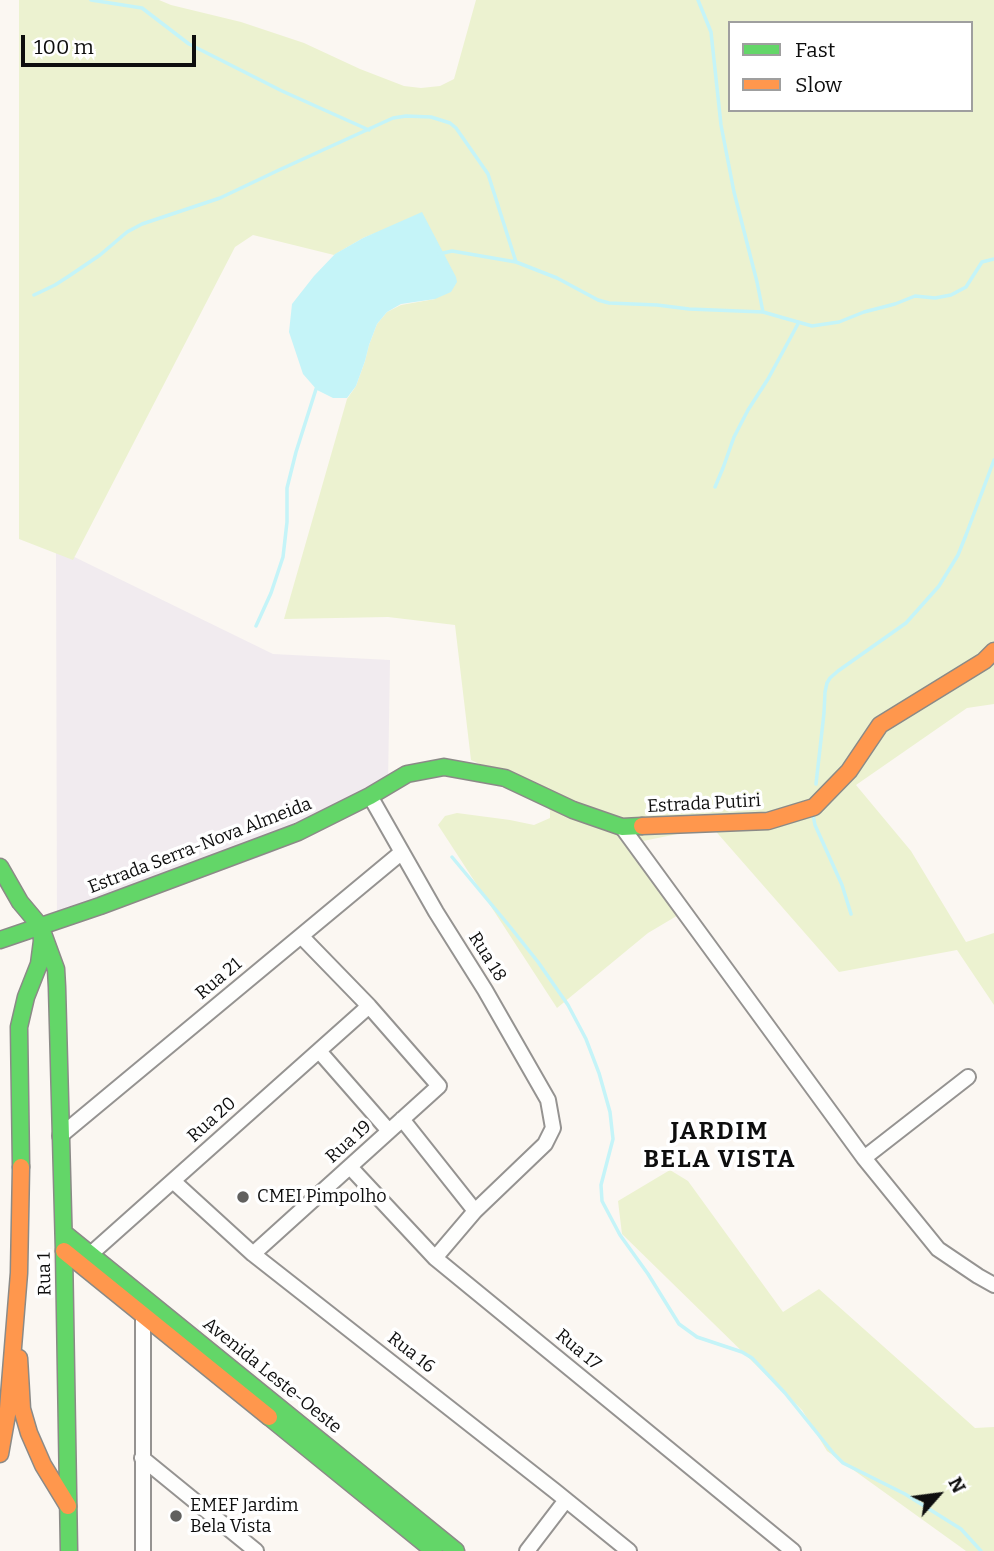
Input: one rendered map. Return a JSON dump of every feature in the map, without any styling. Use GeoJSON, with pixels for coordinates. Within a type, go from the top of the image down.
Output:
{"type":"FeatureCollection","features":[{"type":"Feature","properties":{"kind":"street","name":"Estrada Putiri"},"geometry":{"type":"LineString","coordinates":[[370,796],[407,774],[444,767],[505,778],[573,810],[622,827],[768,821],[814,807],[849,771],[880,725],[984,661],[994,651]]}},
{"type":"Feature","properties":{"kind":"street","name":"Rua 18"},"geometry":{"type":"LineString","coordinates":[[370,796],[548,1100],[553,1128],[545,1144],[475,1210]]}},
{"type":"Feature","properties":{"kind":"street","name":"Estrada Serra-Nova Almeida"},"geometry":{"type":"LineString","coordinates":[[0,940],[298,832],[370,796]]}},
{"type":"Feature","properties":{"kind":"street"},"geometry":{"type":"LineString","coordinates":[[622,827],[864,1158],[938,1249],[994,1285]]}},
{"type":"Feature","properties":{"kind":"street","name":"Rua 21"},"geometry":{"type":"LineString","coordinates":[[60,1136],[402,852]]}},
{"type":"Feature","properties":{"kind":"street","name":"Rua 1"},"geometry":{"type":"LineString","coordinates":[[0,867],[20,902],[41,927],[56,969],[64,1233],[69,1551]]}},
{"type":"Feature","properties":{"kind":"street"},"geometry":{"type":"LineString","coordinates":[[0,1454],[8,1409],[19,1273],[19,1027],[26,996],[39,964],[41,927]]}},
{"type":"Feature","properties":{"kind":"street"},"geometry":{"type":"LineString","coordinates":[[301,936],[369,1006]]}},
{"type":"Feature","properties":{"kind":"street"},"geometry":{"type":"LineString","coordinates":[[26,996],[46,992],[57,995]]}},
{"type":"Feature","properties":{"kind":"street","name":"Rua 20"},"geometry":{"type":"LineString","coordinates":[[86,1259],[369,1006]]}},
{"type":"Feature","properties":{"kind":"street","name":"Rua 19"},"geometry":{"type":"LineString","coordinates":[[253,1254],[439,1086],[369,1006]]}},
{"type":"Feature","properties":{"kind":"street"},"geometry":{"type":"LineString","coordinates":[[319,1051],[389,1131]]}},
{"type":"Feature","properties":{"kind":"street"},"geometry":{"type":"LineString","coordinates":[[864,1158],[968,1077]]}},
{"type":"Feature","properties":{"kind":"street"},"geometry":{"type":"LineString","coordinates":[[402,1119],[475,1210],[435,1258]]}},
{"type":"Feature","properties":{"kind":"street","name":"Rua 17"},"geometry":{"type":"LineString","coordinates":[[350,1167],[435,1258],[793,1551]]}},
{"type":"Feature","properties":{"kind":"street","name":"Rua 16"},"geometry":{"type":"LineString","coordinates":[[173,1181],[253,1254],[629,1551]]}},
{"type":"Feature","properties":{"kind":"street","name":"Avenida Leste-Oeste"},"geometry":{"type":"LineString","coordinates":[[64,1233],[86,1259],[431,1546],[456,1551]]}},
{"type":"Feature","properties":{"kind":"street","name":"Avenida Leste-Oeste"},"geometry":{"type":"LineString","coordinates":[[64,1251],[86,1259]]}},
{"type":"Feature","properties":{"kind":"street"},"geometry":{"type":"LineString","coordinates":[[0,1286],[9,1283],[19,1273]]}},
{"type":"Feature","properties":{"kind":"street"},"geometry":{"type":"LineString","coordinates":[[143,1551],[142,1458],[147,1308]]}},
{"type":"Feature","properties":{"kind":"street"},"geometry":{"type":"LineString","coordinates":[[16,1311],[22,1409],[43,1465],[69,1507]]}},
{"type":"Feature","properties":{"kind":"street"},"geometry":{"type":"LineString","coordinates":[[142,1458],[256,1551]]}},
{"type":"Feature","properties":{"kind":"street"},"geometry":{"type":"LineString","coordinates":[[527,1551],[566,1500]]}},
{"type":"Feature","properties":{"kind":"shaded area"},"geometry":{"type":"Polygon","coordinates":[[[56,548],[273,654],[390,660],[388,784],[324,829],[271,853],[57,930],[56,548]]]}},
{"type":"Feature","properties":{"kind":"green space"},"geometry":{"type":"Polygon","coordinates":[[[19,0],[159,0],[241,22],[304,43],[404,86],[421,88],[440,86],[454,79],[476,0],[994,0],[994,704],[967,708],[856,785],[911,851],[966,942],[994,933],[994,1005],[957,950],[839,972],[712,827],[643,841],[666,892],[680,914],[648,933],[557,1008],[438,825],[445,816],[457,813],[534,825],[550,818],[550,811],[539,792],[471,760],[455,625],[388,617],[284,619],[347,399],[356,386],[377,324],[387,312],[401,305],[435,299],[383,230],[334,255],[253,235],[235,247],[73,560],[19,539],[19,0]]]}},
{"type":"Feature","properties":{"kind":"green space"},"geometry":{"type":"Polygon","coordinates":[[[670,1170],[688,1181],[783,1312],[819,1289],[975,1428],[994,1427],[994,1551],[966,1551],[827,1451],[802,1410],[622,1234],[618,1201],[670,1170]]]}},
{"type":"Feature","properties":{"kind":"water"},"geometry":{"type":"Polygon","coordinates":[[[422,212],[457,282],[451,292],[435,299],[401,304],[387,312],[377,324],[356,386],[347,398],[333,398],[317,390],[303,374],[289,332],[292,304],[335,254],[363,238],[422,212]]]}},
{"type":"Feature","properties":{"kind":"waterway"},"geometry":{"type":"LineString","coordinates":[[91,0],[142,8],[189,44],[282,91],[369,130]]}},
{"type":"Feature","properties":{"kind":"waterway"},"geometry":{"type":"LineString","coordinates":[[698,0],[711,32],[721,125],[763,312]]}},
{"type":"Feature","properties":{"kind":"waterway"},"geometry":{"type":"LineString","coordinates":[[34,295],[69,276],[127,232],[142,224],[220,198],[393,118],[406,116],[431,117],[450,123],[456,128],[488,174],[516,262]]}},
{"type":"Feature","properties":{"kind":"waterway"},"geometry":{"type":"LineString","coordinates":[[439,254],[452,251],[516,262],[609,303],[763,312],[812,326],[839,322],[915,296],[935,298],[951,295],[966,287],[982,262],[994,259]]}},
{"type":"Feature","properties":{"kind":"waterway"},"geometry":{"type":"LineString","coordinates":[[715,487],[734,437],[799,322]]}},
{"type":"Feature","properties":{"kind":"waterway"},"geometry":{"type":"LineString","coordinates":[[256,626],[283,557],[287,488],[317,386]]}},
{"type":"Feature","properties":{"kind":"waterway"},"geometry":{"type":"LineString","coordinates":[[816,784],[827,683],[838,671],[906,623],[939,586],[958,555],[994,460]]}},
{"type":"Feature","properties":{"kind":"waterway"},"geometry":{"type":"LineString","coordinates":[[813,815],[851,914]]}},
{"type":"Feature","properties":{"kind":"waterway"},"geometry":{"type":"LineString","coordinates":[[452,857],[538,962],[568,1005],[586,1039],[610,1112],[613,1139],[601,1185],[602,1201],[620,1235],[679,1324],[697,1337],[752,1358],[843,1463],[905,1494],[961,1529],[981,1551]]}},
{"type":"Feature","properties":{"kind":"traffic: fast"},"geometry":{"type":"LineString","coordinates":[[0,940],[100,906],[298,832],[407,774],[444,767],[505,778],[573,810],[622,827],[642,826]]}},
{"type":"Feature","properties":{"kind":"traffic: fast"},"geometry":{"type":"LineString","coordinates":[[0,867],[20,902],[41,927],[42,941],[39,964],[26,997],[19,1027],[21,1167]]}},
{"type":"Feature","properties":{"kind":"traffic: fast"},"geometry":{"type":"LineString","coordinates":[[41,928],[56,969],[57,987],[69,1551]]}},
{"type":"Feature","properties":{"kind":"traffic: fast"},"geometry":{"type":"LineString","coordinates":[[64,1233],[456,1551]]}},
{"type":"Feature","properties":{"kind":"traffic: fast"},"geometry":{"type":"LineString","coordinates":[[269,1417],[434,1551]]}},
{"type":"Feature","properties":{"kind":"traffic: slow"},"geometry":{"type":"LineString","coordinates":[[642,826],[768,821],[814,807],[849,771],[880,725],[984,661],[994,651]]}},
{"type":"Feature","properties":{"kind":"traffic: slow"},"geometry":{"type":"LineString","coordinates":[[0,1454],[8,1409],[19,1273],[21,1167]]}},
{"type":"Feature","properties":{"kind":"traffic: slow"},"geometry":{"type":"LineString","coordinates":[[64,1251],[269,1417]]}},
{"type":"Feature","properties":{"kind":"traffic: slow"},"geometry":{"type":"LineString","coordinates":[[19,1358],[22,1409],[29,1433],[43,1465],[68,1506]]}},
{"type":"Feature","properties":{"kind":"place","name":"CMEI Pimpolho"},"geometry":{"type":"Point","coordinates":[243,1197]}},
{"type":"Feature","properties":{"kind":"place","name":"EMEF Jardim Bela Vista"},"geometry":{"type":"Point","coordinates":[176,1516]}},
{"type":"Feature","properties":{"kind":"district","name":"JARDIM BELA VISTA"},"geometry":{"type":"Point","coordinates":[720,1146]}}]}
